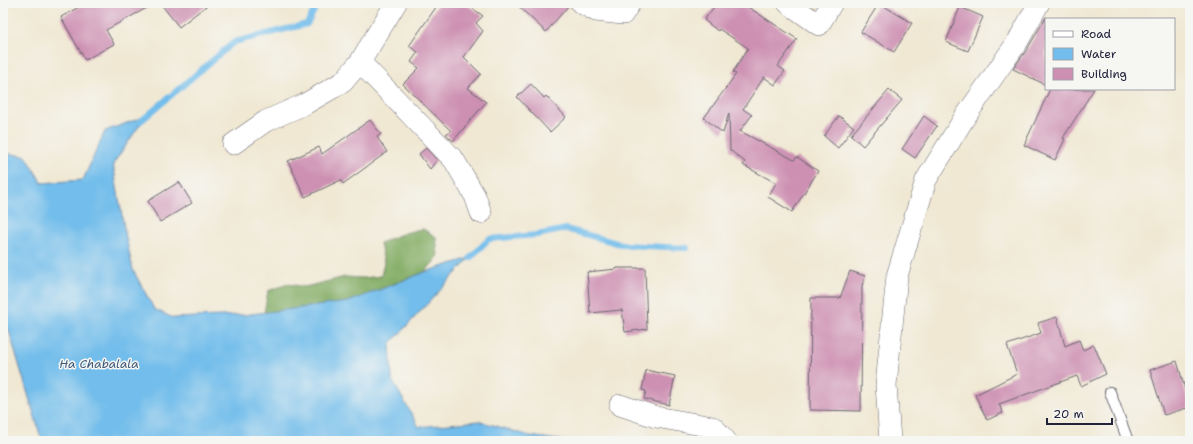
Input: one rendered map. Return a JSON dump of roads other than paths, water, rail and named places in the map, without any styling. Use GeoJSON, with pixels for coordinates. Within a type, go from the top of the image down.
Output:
{"type":"FeatureCollection","features":[{"type":"Feature","properties":{"kind":"street"},"geometry":{"type":"LineString","coordinates":[[233,144],[266,121],[305,104],[343,82],[360,62],[396,3]]}},
{"type":"Feature","properties":{"kind":"street"},"geometry":{"type":"LineString","coordinates":[[581,3],[596,11],[623,14],[630,3]]}},
{"type":"Feature","properties":{"kind":"street"},"geometry":{"type":"LineString","coordinates":[[788,3],[819,25],[832,3]]}},
{"type":"Feature","properties":{"kind":"street"},"geometry":{"type":"LineString","coordinates":[[890,441],[886,385],[897,276],[926,180],[964,117],[1018,41],[1039,3]]}},
{"type":"Feature","properties":{"kind":"street"},"geometry":{"type":"LineString","coordinates":[[360,62],[454,160],[475,196],[481,213]]}},
{"type":"Feature","properties":{"kind":"street"},"geometry":{"type":"LineString","coordinates":[[620,405],[656,417],[713,427],[726,441]]}},
{"type":"Feature","properties":{"kind":"lane"},"geometry":{"type":"LineString","coordinates":[[1110,392],[1128,441]]}},
{"type":"Feature","properties":{"kind":"water","name":"Ha Chabalala"},"geometry":{"type":"Polygon","coordinates":[[[146,116],[113,164],[133,270],[154,309],[173,318],[243,315],[348,302],[425,272],[470,258],[390,344],[392,380],[419,427],[479,421],[530,436],[566,441],[42,441],[3,311],[3,153],[26,156],[42,183],[83,180],[105,131],[146,116]]]}},
{"type":"Feature","properties":{"kind":"waterway"},"geometry":{"type":"LineString","coordinates":[[141,121],[234,42],[307,24],[318,3]]}},
{"type":"Feature","properties":{"kind":"waterway"},"geometry":{"type":"LineString","coordinates":[[470,258],[489,239],[537,235],[566,229],[624,245],[687,248]]}}]}
